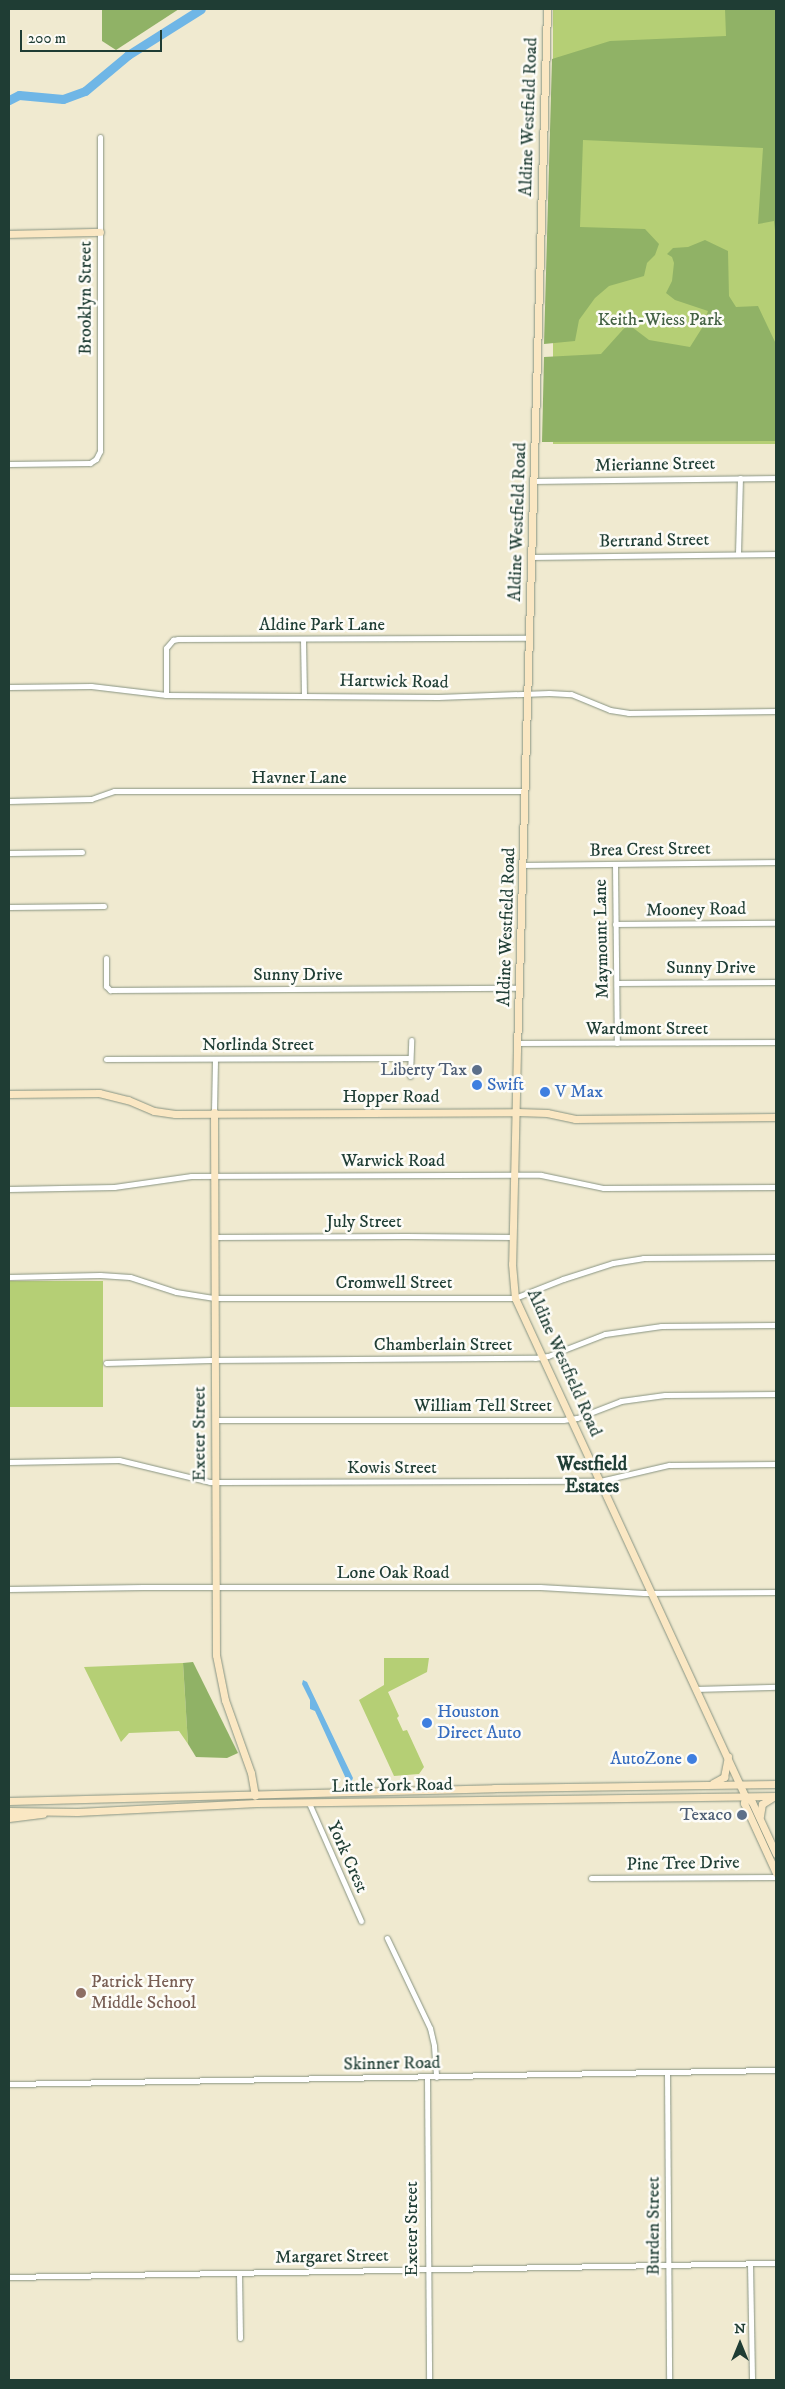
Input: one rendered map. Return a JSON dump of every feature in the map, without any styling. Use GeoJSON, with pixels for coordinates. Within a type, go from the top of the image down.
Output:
{"type":"FeatureCollection","features":[{"type":"Feature","properties":{"kind":"main road","name":"Aldine Westfield Road"},"geometry":{"type":"LineString","coordinates":[[547,9],[513,1238],[515,1298],[741,1784],[745,1796],[744,1803],[776,1875]]}},
{"type":"Feature","properties":{"kind":"main road"},"geometry":{"type":"LineString","coordinates":[[9,234],[100,232]]}},
{"type":"Feature","properties":{"kind":"main road","name":"Hopper Road"},"geometry":{"type":"LineString","coordinates":[[9,1094],[100,1094],[128,1100],[154,1111],[175,1114],[214,1112],[517,1112],[575,1119],[776,1117]]}},
{"type":"Feature","properties":{"kind":"main road","name":"Exeter Street"},"geometry":{"type":"LineString","coordinates":[[214,1112],[216,1655],[227,1706],[251,1773],[257,1803]]}},
{"type":"Feature","properties":{"kind":"main road"},"geometry":{"type":"LineString","coordinates":[[708,1785],[719,1782],[724,1777],[728,1756]]}},
{"type":"Feature","properties":{"kind":"main road","name":"Little York Road"},"geometry":{"type":"LineString","coordinates":[[9,1799],[66,1801],[254,1793],[776,1784]]}},
{"type":"Feature","properties":{"kind":"main road"},"geometry":{"type":"LineString","coordinates":[[494,1788],[495,1800]]}},
{"type":"Feature","properties":{"kind":"main road"},"geometry":{"type":"LineString","coordinates":[[185,1795],[185,1807]]}},
{"type":"Feature","properties":{"kind":"main road","name":"Aldine Westfield Road"},"geometry":{"type":"LineString","coordinates":[[745,1796],[752,1802],[776,1854]]}},
{"type":"Feature","properties":{"kind":"main road"},"geometry":{"type":"LineString","coordinates":[[760,1819],[762,1804],[775,1796]]}},
{"type":"Feature","properties":{"kind":"main road","name":"Little York Road"},"geometry":{"type":"LineString","coordinates":[[9,1811],[66,1812],[257,1803],[775,1796]]}},
{"type":"Feature","properties":{"kind":"main road"},"geometry":{"type":"LineString","coordinates":[[66,1801],[66,1812]]}},
{"type":"Feature","properties":{"kind":"main road"},"geometry":{"type":"LineString","coordinates":[[9,1818],[34,1816],[54,1811]]}},
{"type":"Feature","properties":{"kind":"street","name":"Brooklyn Street"},"geometry":{"type":"LineString","coordinates":[[9,464],[90,464],[96,459],[100,451],[100,137]]}},
{"type":"Feature","properties":{"kind":"street"},"geometry":{"type":"LineString","coordinates":[[738,554],[740,478]]}},
{"type":"Feature","properties":{"kind":"street","name":"Mierianne Street"},"geometry":{"type":"LineString","coordinates":[[534,481],[776,478]]}},
{"type":"Feature","properties":{"kind":"street","name":"Bertrand Street"},"geometry":{"type":"LineString","coordinates":[[532,557],[776,554]]}},
{"type":"Feature","properties":{"kind":"street","name":"Aldine Park Lane"},"geometry":{"type":"LineString","coordinates":[[166,695],[166,648],[172,640],[529,638]]}},
{"type":"Feature","properties":{"kind":"street"},"geometry":{"type":"LineString","coordinates":[[303,639],[304,694]]}},
{"type":"Feature","properties":{"kind":"street","name":"Hartwick Road"},"geometry":{"type":"LineString","coordinates":[[9,687],[91,686],[166,695],[304,694],[438,697],[571,694],[610,710],[628,713],[776,711]]}},
{"type":"Feature","properties":{"kind":"street","name":"Havner Lane"},"geometry":{"type":"LineString","coordinates":[[9,802],[91,799],[114,791],[525,790]]}},
{"type":"Feature","properties":{"kind":"street"},"geometry":{"type":"LineString","coordinates":[[9,853],[82,852]]}},
{"type":"Feature","properties":{"kind":"street","name":"Brea Crest Street"},"geometry":{"type":"LineString","coordinates":[[524,865],[776,862]]}},
{"type":"Feature","properties":{"kind":"street","name":"Maymount Lane"},"geometry":{"type":"LineString","coordinates":[[615,864],[617,1043]]}},
{"type":"Feature","properties":{"kind":"street"},"geometry":{"type":"LineString","coordinates":[[9,907],[104,906]]}},
{"type":"Feature","properties":{"kind":"street","name":"Mooney Road"},"geometry":{"type":"LineString","coordinates":[[615,924],[776,922]]}},
{"type":"Feature","properties":{"kind":"street","name":"Sunny Drive"},"geometry":{"type":"LineString","coordinates":[[106,958],[106,987],[110,990],[520,988]]}},
{"type":"Feature","properties":{"kind":"street","name":"Sunny Drive"},"geometry":{"type":"LineString","coordinates":[[617,983],[776,982]]}},
{"type":"Feature","properties":{"kind":"street"},"geometry":{"type":"LineString","coordinates":[[410,1076],[411,1040]]}},
{"type":"Feature","properties":{"kind":"street","name":"Wardmont Street"},"geometry":{"type":"LineString","coordinates":[[518,1043],[776,1042]]}},
{"type":"Feature","properties":{"kind":"street","name":"Norlinda Street"},"geometry":{"type":"LineString","coordinates":[[106,1059],[410,1058]]}},
{"type":"Feature","properties":{"kind":"street","name":"Exeter Street"},"geometry":{"type":"LineString","coordinates":[[214,1112],[215,1059]]}},
{"type":"Feature","properties":{"kind":"street","name":"Warwick Road"},"geometry":{"type":"LineString","coordinates":[[9,1189],[114,1187],[191,1176],[515,1175],[541,1175],[603,1188],[776,1187]]}},
{"type":"Feature","properties":{"kind":"street","name":"July Street"},"geometry":{"type":"LineString","coordinates":[[215,1237],[406,1236],[513,1238]]}},
{"type":"Feature","properties":{"kind":"street","name":"Cromwell Street"},"geometry":{"type":"LineString","coordinates":[[9,1277],[100,1275],[130,1277],[176,1292],[215,1298],[515,1298],[582,1272],[643,1258],[776,1256]]}},
{"type":"Feature","properties":{"kind":"street","name":"Chamberlain Street"},"geometry":{"type":"LineString","coordinates":[[106,1363],[542,1357],[604,1334],[652,1328],[776,1326]]}},
{"type":"Feature","properties":{"kind":"street","name":"William Tell Street"},"geometry":{"type":"LineString","coordinates":[[216,1420],[571,1419],[621,1401],[665,1394],[776,1394]]}},
{"type":"Feature","properties":{"kind":"street","name":"Kowis Street"},"geometry":{"type":"LineString","coordinates":[[9,1462],[119,1460],[216,1482],[600,1481],[669,1465],[776,1464]]}},
{"type":"Feature","properties":{"kind":"street","name":"Lone Oak Road"},"geometry":{"type":"LineString","coordinates":[[9,1589],[540,1587],[653,1593],[776,1592]]}},
{"type":"Feature","properties":{"kind":"street"},"geometry":{"type":"LineString","coordinates":[[697,1689],[776,1688]]}},
{"type":"Feature","properties":{"kind":"street","name":"York Crest"},"geometry":{"type":"LineString","coordinates":[[309,1803],[361,1922]]}},
{"type":"Feature","properties":{"kind":"street","name":"Pine Tree Drive"},"geometry":{"type":"LineString","coordinates":[[591,1878],[776,1875]]}},
{"type":"Feature","properties":{"kind":"street"},"geometry":{"type":"LineString","coordinates":[[387,1938],[430,2028],[434,2040],[436,2077]]}},
{"type":"Feature","properties":{"kind":"street","name":"Skinner Road"},"geometry":{"type":"LineString","coordinates":[[9,2084],[776,2070]]}},
{"type":"Feature","properties":{"kind":"street","name":"Burden Street"},"geometry":{"type":"LineString","coordinates":[[667,2072],[669,2380]]}},
{"type":"Feature","properties":{"kind":"street","name":"Exeter Street"},"geometry":{"type":"LineString","coordinates":[[427,2077],[429,2380]]}},
{"type":"Feature","properties":{"kind":"street"},"geometry":{"type":"LineString","coordinates":[[750,2263],[752,2380]]}},
{"type":"Feature","properties":{"kind":"street","name":"Margaret Street"},"geometry":{"type":"LineString","coordinates":[[9,2277],[776,2263]]}},
{"type":"Feature","properties":{"kind":"street"},"geometry":{"type":"LineString","coordinates":[[239,2273],[240,2338]]}},
{"type":"Feature","properties":{"kind":"green space"},"geometry":{"type":"Polygon","coordinates":[[[102,9],[179,9],[116,50],[102,41],[102,9]]]}},
{"type":"Feature","properties":{"kind":"green space","name":"Keith-Wiess Park"},"geometry":{"type":"Polygon","coordinates":[[[553,9],[776,9],[776,444],[553,444],[553,9]]]}},
{"type":"Feature","properties":{"kind":"green space"},"geometry":{"type":"Polygon","coordinates":[[[725,9],[776,9],[776,240],[774,221],[758,224],[763,148],[583,140],[580,227],[645,229],[659,244],[655,255],[647,263],[644,276],[609,286],[595,298],[579,320],[575,341],[544,344],[552,59],[610,41],[726,36],[725,9]]]}},
{"type":"Feature","properties":{"kind":"green space"},"geometry":{"type":"Polygon","coordinates":[[[705,240],[728,251],[729,296],[736,307],[758,306],[776,344],[776,441],[542,442],[544,357],[601,354],[628,324],[649,340],[690,347],[702,328],[708,311],[675,300],[666,293],[672,281],[674,263],[672,257],[667,254],[673,248],[688,247],[705,240]]]}},
{"type":"Feature","properties":{"kind":"green space"},"geometry":{"type":"Polygon","coordinates":[[[9,1281],[103,1281],[103,1407],[9,1407],[9,1281]]]}},
{"type":"Feature","properties":{"kind":"green space"},"geometry":{"type":"Polygon","coordinates":[[[384,1658],[429,1658],[427,1672],[388,1692],[399,1716],[397,1718],[403,1731],[407,1730],[424,1767],[419,1774],[394,1776],[359,1700],[384,1685],[384,1658]]]}},
{"type":"Feature","properties":{"kind":"green space"},"geometry":{"type":"Polygon","coordinates":[[[193,1662],[238,1753],[227,1758],[196,1757],[188,1744],[183,1663],[193,1662]]]}},
{"type":"Feature","properties":{"kind":"green space"},"geometry":{"type":"Polygon","coordinates":[[[183,1663],[188,1744],[179,1731],[129,1733],[121,1742],[84,1667],[183,1663]]]}},
{"type":"Feature","properties":{"kind":"water"},"geometry":{"type":"Polygon","coordinates":[[[303,1680],[307,1682],[353,1778],[351,1783],[347,1781],[315,1711],[310,1709],[310,1700],[302,1684],[303,1680]]]}},
{"type":"Feature","properties":{"kind":"waterway"},"geometry":{"type":"LineString","coordinates":[[9,100],[19,95],[63,99],[85,91],[128,55],[201,9]]}},
{"type":"Feature","properties":{"kind":"place","name":"Liberty Tax"},"geometry":{"type":"Point","coordinates":[477,1070]}},
{"type":"Feature","properties":{"kind":"place","name":"Swift"},"geometry":{"type":"Point","coordinates":[477,1085]}},
{"type":"Feature","properties":{"kind":"place","name":"V Max"},"geometry":{"type":"Point","coordinates":[545,1092]}},
{"type":"Feature","properties":{"kind":"place","name":"Houston Direct Auto"},"geometry":{"type":"Point","coordinates":[427,1723]}},
{"type":"Feature","properties":{"kind":"place","name":"AutoZone"},"geometry":{"type":"Point","coordinates":[692,1759]}},
{"type":"Feature","properties":{"kind":"place","name":"Texaco"},"geometry":{"type":"Point","coordinates":[742,1815]}},
{"type":"Feature","properties":{"kind":"place","name":"Patrick Henry Middle School"},"geometry":{"type":"Point","coordinates":[81,1993]}},
{"type":"Feature","properties":{"kind":"district","name":"Westfield Estates"},"geometry":{"type":"Point","coordinates":[592,1476]}}]}
